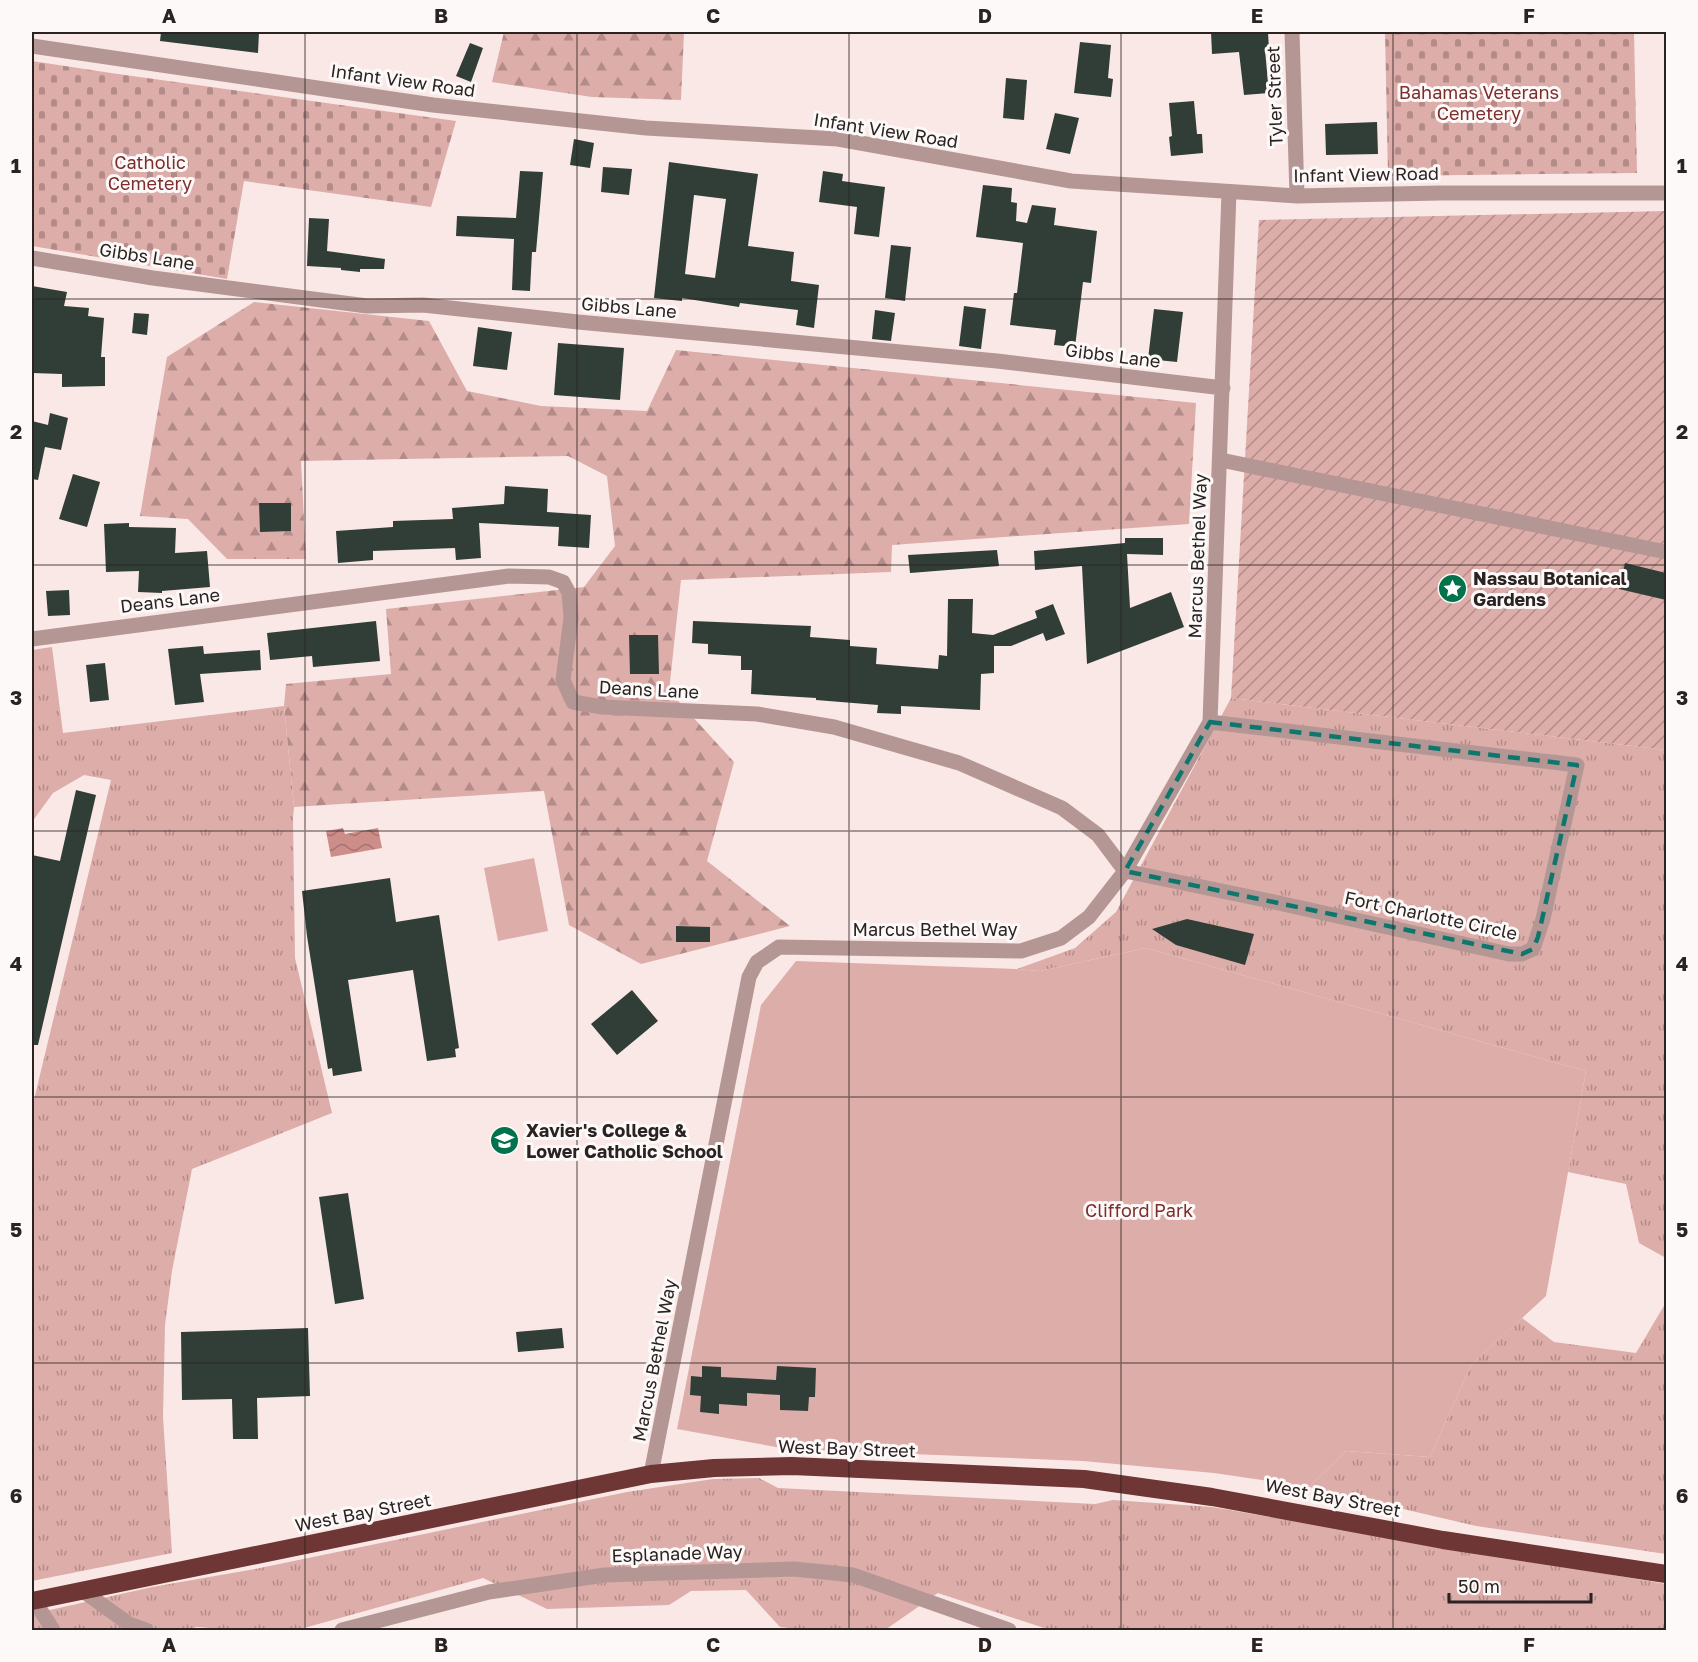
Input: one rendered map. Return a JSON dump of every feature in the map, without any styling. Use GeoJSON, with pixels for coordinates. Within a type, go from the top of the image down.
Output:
{"type":"FeatureCollection","features":[{"type":"Feature","properties":{"kind":"highway","name":"West Bay Street"},"geometry":{"type":"LineString","coordinates":[[33,1601],[651,1474],[714,1468],[792,1466],[1084,1479],[1212,1497],[1443,1540],[1666,1574]]}},
{"type":"Feature","properties":{"kind":"street","name":"Tyler Street"},"geometry":{"type":"LineString","coordinates":[[1292,32],[1297,196]]}},
{"type":"Feature","properties":{"kind":"street","name":"Infant View Road"},"geometry":{"type":"LineString","coordinates":[[32,46],[433,105],[646,128],[838,139],[1071,181],[1297,196],[1440,193],[1666,193]]}},
{"type":"Feature","properties":{"kind":"street","name":"Marcus Bethel Way"},"geometry":{"type":"LineString","coordinates":[[651,1474],[748,977],[757,962],[779,947],[1021,951],[1061,938],[1089,917],[1125,871],[1210,722],[1229,192]]}},
{"type":"Feature","properties":{"kind":"street","name":"Gibbs Lane"},"geometry":{"type":"LineString","coordinates":[[32,258],[153,278],[367,306],[423,305],[578,322],[997,361],[1223,388]]}},
{"type":"Feature","properties":{"kind":"street"},"geometry":{"type":"LineString","coordinates":[[1221,460],[1666,552]]}},
{"type":"Feature","properties":{"kind":"street","name":"Deans Lane"},"geometry":{"type":"LineString","coordinates":[[32,639],[509,576],[549,577],[563,582],[569,593],[571,618],[563,680],[573,702],[602,707],[757,714],[834,727],[959,763],[1062,808],[1098,835],[1125,871]]}},
{"type":"Feature","properties":{"kind":"street","name":"Fort Charlotte Circle"},"geometry":{"type":"LineString","coordinates":[[1125,871],[1509,954],[1522,954],[1533,949],[1543,919],[1577,765],[1210,722]]}},
{"type":"Feature","properties":{"kind":"street","name":"Esplanade Way"},"geometry":{"type":"LineString","coordinates":[[342,1630],[489,1592],[605,1575],[794,1569],[853,1575],[1010,1630]]}},
{"type":"Feature","properties":{"kind":"street"},"geometry":{"type":"LineString","coordinates":[[83,1591],[129,1624],[146,1630]]}},
{"type":"Feature","properties":{"kind":"street"},"geometry":{"type":"LineString","coordinates":[[33,1601],[53,1630]]}},
{"type":"Feature","properties":{"kind":"highlighted area"},"geometry":{"type":"Polygon","coordinates":[[[1210,722],[1577,765],[1538,937],[1533,949],[1522,954],[1125,871],[1210,722]]]}},
{"type":"Feature","properties":{"kind":"green space"},"geometry":{"type":"Polygon","coordinates":[[[504,32],[684,32],[681,100],[592,97],[492,82],[504,32]]]}},
{"type":"Feature","properties":{"kind":"green space","name":"Bahamas Veterans Cemetery"},"geometry":{"type":"Polygon","coordinates":[[[1385,32],[1634,32],[1637,173],[1388,176],[1385,32]]]}},
{"type":"Feature","properties":{"kind":"green space","name":"Catholic Cemetery"},"geometry":{"type":"Polygon","coordinates":[[[32,61],[456,121],[431,207],[244,181],[227,279],[32,246],[32,61]]]}},
{"type":"Feature","properties":{"kind":"green space","name":"Nassau Botanical Gardens"},"geometry":{"type":"Polygon","coordinates":[[[1666,211],[1666,750],[1231,698],[1259,220],[1666,211]]]}},
{"type":"Feature","properties":{"kind":"green space"},"geometry":{"type":"Polygon","coordinates":[[[254,302],[429,321],[467,391],[541,406],[647,411],[676,350],[1196,403],[1189,524],[892,545],[891,572],[681,580],[669,691],[734,762],[707,861],[790,926],[641,964],[569,925],[544,791],[294,807],[284,706],[286,684],[391,674],[386,609],[584,587],[615,546],[607,476],[568,456],[301,461],[306,559],[227,559],[188,519],[140,516],[167,357],[254,302]]]}},
{"type":"Feature","properties":{"kind":"green space"},"geometry":{"type":"Polygon","coordinates":[[[52,647],[63,733],[284,706],[294,807],[295,958],[332,1113],[192,1169],[172,1271],[165,1325],[163,1417],[172,1553],[32,1581],[32,1108],[111,780],[84,775],[53,793],[32,822],[32,650],[52,647]]]}},
{"type":"Feature","properties":{"kind":"green space"},"geometry":{"type":"Polygon","coordinates":[[[1231,698],[1666,750],[1666,1258],[1639,1243],[1626,1184],[1568,1172],[1586,1071],[1146,948],[1040,971],[1017,969],[1075,948],[1116,912],[1231,698]]]}},
{"type":"Feature","properties":{"kind":"green space"},"geometry":{"type":"Polygon","coordinates":[[[534,858],[548,931],[498,941],[484,868],[534,858]]]}},
{"type":"Feature","properties":{"kind":"green space","name":"Clifford Park"},"geometry":{"type":"Polygon","coordinates":[[[1146,948],[1586,1071],[1546,1296],[1471,1365],[1430,1457],[1346,1451],[1309,1487],[1214,1473],[1083,1461],[787,1449],[677,1429],[761,1005],[796,961],[1040,971],[1146,948]]]}},
{"type":"Feature","properties":{"kind":"green space"},"geometry":{"type":"Polygon","coordinates":[[[1666,1296],[1666,1554],[1476,1526],[1309,1487],[1346,1451],[1430,1457],[1471,1365],[1522,1318],[1554,1342],[1636,1353],[1665,1304],[1666,1296]]]}},
{"type":"Feature","properties":{"kind":"green space"},"geometry":{"type":"Polygon","coordinates":[[[759,1478],[778,1488],[1095,1504],[1113,1500],[1212,1507],[1666,1584],[1666,1630],[1050,1630],[938,1593],[885,1630],[805,1630],[780,1627],[746,1590],[691,1591],[669,1605],[547,1609],[483,1578],[297,1630],[197,1627],[186,1630],[32,1630],[32,1614],[152,1587],[255,1569],[627,1492],[713,1479],[759,1478]]]}},
{"type":"Feature","properties":{"kind":"water"},"geometry":{"type":"Polygon","coordinates":[[[343,828],[345,834],[378,828],[382,848],[331,857],[326,831],[343,828]]]}},
{"type":"Feature","properties":{"kind":"building"},"geometry":{"type":"Polygon","coordinates":[[[161,32],[259,32],[258,53],[160,41],[161,32]]]}},
{"type":"Feature","properties":{"kind":"building"},"geometry":{"type":"Polygon","coordinates":[[[1211,32],[1268,32],[1269,50],[1265,50],[1269,93],[1244,95],[1239,52],[1212,54],[1211,32]]]}},
{"type":"Feature","properties":{"kind":"building"},"geometry":{"type":"Polygon","coordinates":[[[1080,42],[1111,45],[1108,78],[1113,79],[1111,97],[1074,93],[1080,42]]]}},
{"type":"Feature","properties":{"kind":"building"},"geometry":{"type":"Polygon","coordinates":[[[470,43],[483,48],[471,82],[456,76],[470,43]]]}},
{"type":"Feature","properties":{"kind":"building"},"geometry":{"type":"Polygon","coordinates":[[[1006,78],[1027,80],[1024,120],[1003,118],[1006,78]]]}},
{"type":"Feature","properties":{"kind":"building"},"geometry":{"type":"Polygon","coordinates":[[[1194,101],[1197,134],[1202,134],[1203,153],[1171,156],[1169,103],[1194,101]]]}},
{"type":"Feature","properties":{"kind":"building"},"geometry":{"type":"Polygon","coordinates":[[[1055,113],[1079,118],[1070,154],[1046,149],[1055,113]]]}},
{"type":"Feature","properties":{"kind":"building"},"geometry":{"type":"Polygon","coordinates":[[[1377,122],[1378,154],[1326,155],[1325,124],[1377,122]]]}},
{"type":"Feature","properties":{"kind":"building"},"geometry":{"type":"Polygon","coordinates":[[[574,139],[594,143],[590,168],[570,165],[574,139]]]}},
{"type":"Feature","properties":{"kind":"building"},"geometry":{"type":"Polygon","coordinates":[[[669,162],[758,174],[748,246],[794,252],[791,281],[819,285],[814,328],[796,325],[798,310],[740,303],[739,307],[682,298],[682,301],[654,298],[669,162]],[[694,195],[685,274],[715,278],[726,199],[694,195]]]}},
{"type":"Feature","properties":{"kind":"building"},"geometry":{"type":"Polygon","coordinates":[[[603,167],[632,169],[629,195],[601,192],[603,167]]]}},
{"type":"Feature","properties":{"kind":"building"},"geometry":{"type":"Polygon","coordinates":[[[520,171],[543,172],[536,252],[532,252],[530,291],[512,290],[514,239],[456,236],[457,216],[516,218],[520,171]]]}},
{"type":"Feature","properties":{"kind":"building"},"geometry":{"type":"Polygon","coordinates":[[[823,171],[843,174],[842,181],[885,187],[879,237],[854,234],[857,207],[819,202],[823,171]]]}},
{"type":"Feature","properties":{"kind":"building"},"geometry":{"type":"Polygon","coordinates":[[[983,185],[1012,188],[1011,202],[1017,203],[1016,221],[1027,223],[1032,205],[1056,208],[1054,225],[1097,231],[1091,283],[1083,282],[1075,347],[1054,345],[1056,330],[1010,325],[1014,293],[1017,293],[1023,243],[976,237],[983,185]]]}},
{"type":"Feature","properties":{"kind":"building"},"geometry":{"type":"Polygon","coordinates":[[[309,218],[329,219],[327,251],[385,259],[384,269],[360,269],[360,272],[341,270],[341,268],[307,266],[309,218]]]}},
{"type":"Feature","properties":{"kind":"building"},"geometry":{"type":"Polygon","coordinates":[[[891,245],[911,247],[905,301],[885,298],[891,245]]]}},
{"type":"Feature","properties":{"kind":"building"},"geometry":{"type":"Polygon","coordinates":[[[32,286],[67,292],[64,306],[89,308],[88,316],[104,318],[101,357],[105,357],[105,386],[62,387],[62,374],[32,373],[32,286]]]}},
{"type":"Feature","properties":{"kind":"building"},"geometry":{"type":"Polygon","coordinates":[[[964,306],[986,309],[981,349],[959,346],[964,306]]]}},
{"type":"Feature","properties":{"kind":"building"},"geometry":{"type":"Polygon","coordinates":[[[1154,309],[1183,312],[1177,362],[1148,359],[1154,309]]]}},
{"type":"Feature","properties":{"kind":"building"},"geometry":{"type":"Polygon","coordinates":[[[875,310],[895,313],[891,341],[872,339],[875,310]]]}},
{"type":"Feature","properties":{"kind":"building"},"geometry":{"type":"Polygon","coordinates":[[[134,313],[149,314],[147,335],[132,333],[134,313]]]}},
{"type":"Feature","properties":{"kind":"building"},"geometry":{"type":"Polygon","coordinates":[[[478,327],[512,332],[507,370],[473,366],[478,327]]]}},
{"type":"Feature","properties":{"kind":"building"},"geometry":{"type":"Polygon","coordinates":[[[558,343],[624,348],[620,400],[554,395],[558,343]]]}},
{"type":"Feature","properties":{"kind":"building"},"geometry":{"type":"Polygon","coordinates":[[[50,413],[68,418],[61,450],[45,447],[38,480],[32,479],[32,421],[48,425],[50,413]]]}},
{"type":"Feature","properties":{"kind":"building"},"geometry":{"type":"Polygon","coordinates":[[[73,474],[100,482],[87,527],[59,519],[73,474]]]}},
{"type":"Feature","properties":{"kind":"building"},"geometry":{"type":"Polygon","coordinates":[[[505,486],[548,489],[547,512],[591,515],[589,548],[558,546],[559,527],[479,523],[481,558],[456,560],[455,548],[373,551],[373,560],[338,563],[336,531],[393,527],[393,521],[453,519],[452,508],[504,504],[505,486]]]}},
{"type":"Feature","properties":{"kind":"building"},"geometry":{"type":"Polygon","coordinates":[[[259,503],[291,503],[291,531],[260,532],[259,503]]]}},
{"type":"Feature","properties":{"kind":"building"},"geometry":{"type":"Polygon","coordinates":[[[129,523],[129,527],[176,528],[175,553],[207,551],[210,587],[162,591],[162,593],[138,592],[139,571],[106,572],[104,524],[129,523]]]}},
{"type":"Feature","properties":{"kind":"building"},"geometry":{"type":"Polygon","coordinates":[[[1125,538],[1163,538],[1163,555],[1127,554],[1130,608],[1171,592],[1184,627],[1087,664],[1082,566],[1035,570],[1034,551],[1125,543],[1125,538]]]}},
{"type":"Feature","properties":{"kind":"building"},"geometry":{"type":"Polygon","coordinates":[[[997,550],[999,566],[910,573],[908,555],[997,550]]]}},
{"type":"Feature","properties":{"kind":"building"},"geometry":{"type":"Polygon","coordinates":[[[1625,563],[1666,573],[1666,600],[1619,589],[1625,563]]]}},
{"type":"Feature","properties":{"kind":"building"},"geometry":{"type":"Polygon","coordinates":[[[69,590],[70,615],[48,616],[46,591],[69,590]]]}},
{"type":"Feature","properties":{"kind":"building"},"geometry":{"type":"Polygon","coordinates":[[[948,599],[973,599],[972,633],[993,635],[1037,618],[1035,611],[1053,604],[1065,634],[1046,641],[1043,633],[1011,646],[994,646],[994,673],[981,674],[980,710],[901,706],[901,714],[877,713],[878,705],[751,694],[752,670],[741,670],[741,656],[708,654],[708,644],[692,643],[693,621],[811,626],[810,637],[850,640],[850,646],[877,648],[876,664],[938,669],[939,655],[947,656],[948,599]]]}},
{"type":"Feature","properties":{"kind":"building"},"geometry":{"type":"Polygon","coordinates":[[[376,621],[380,661],[313,667],[312,656],[270,660],[267,633],[376,621]]]}},
{"type":"Feature","properties":{"kind":"building"},"geometry":{"type":"Polygon","coordinates":[[[629,635],[658,635],[659,674],[630,674],[629,635]]]}},
{"type":"Feature","properties":{"kind":"building"},"geometry":{"type":"Polygon","coordinates":[[[203,646],[204,654],[260,650],[261,670],[200,674],[204,702],[175,705],[168,649],[203,646]]]}},
{"type":"Feature","properties":{"kind":"building"},"geometry":{"type":"Polygon","coordinates":[[[105,663],[109,700],[90,702],[86,665],[105,663]]]}},
{"type":"Feature","properties":{"kind":"building"},"geometry":{"type":"Polygon","coordinates":[[[76,790],[96,795],[38,1045],[32,1045],[32,855],[60,861],[76,790]]]}},
{"type":"Feature","properties":{"kind":"building"},"geometry":{"type":"Polygon","coordinates":[[[390,878],[396,922],[439,915],[459,1048],[455,1049],[456,1057],[427,1061],[413,970],[348,980],[362,1071],[333,1076],[332,1068],[328,1069],[302,891],[390,878]]]}},
{"type":"Feature","properties":{"kind":"building"},"geometry":{"type":"Polygon","coordinates":[[[1187,919],[1254,934],[1245,965],[1176,945],[1152,929],[1187,919]]]}},
{"type":"Feature","properties":{"kind":"building"},"geometry":{"type":"Polygon","coordinates":[[[676,926],[710,927],[710,942],[676,942],[676,926]]]}},
{"type":"Feature","properties":{"kind":"building"},"geometry":{"type":"Polygon","coordinates":[[[632,990],[658,1021],[617,1055],[591,1024],[632,990]]]}},
{"type":"Feature","properties":{"kind":"building"},"geometry":{"type":"Polygon","coordinates":[[[348,1193],[364,1299],[335,1304],[319,1197],[348,1193]]]}},
{"type":"Feature","properties":{"kind":"building"},"geometry":{"type":"Polygon","coordinates":[[[308,1328],[310,1396],[257,1398],[258,1439],[233,1439],[232,1399],[182,1400],[181,1332],[308,1328]]]}},
{"type":"Feature","properties":{"kind":"building"},"geometry":{"type":"Polygon","coordinates":[[[562,1328],[564,1348],[518,1352],[516,1332],[562,1328]]]}},
{"type":"Feature","properties":{"kind":"building"},"geometry":{"type":"Polygon","coordinates":[[[702,1366],[721,1367],[721,1377],[776,1380],[777,1366],[816,1368],[815,1397],[809,1397],[808,1411],[780,1410],[780,1395],[747,1393],[747,1406],[719,1404],[719,1414],[700,1412],[701,1396],[690,1395],[691,1376],[702,1377],[702,1366]]]}},
{"type":"Feature","properties":{"kind":"place","name":"Nassau Botanical Gardens"},"geometry":{"type":"Point","coordinates":[1452,588]}},
{"type":"Feature","properties":{"kind":"place","name":"Xavier's College & Lower Catholic School"},"geometry":{"type":"Point","coordinates":[505,1140]}}]}
